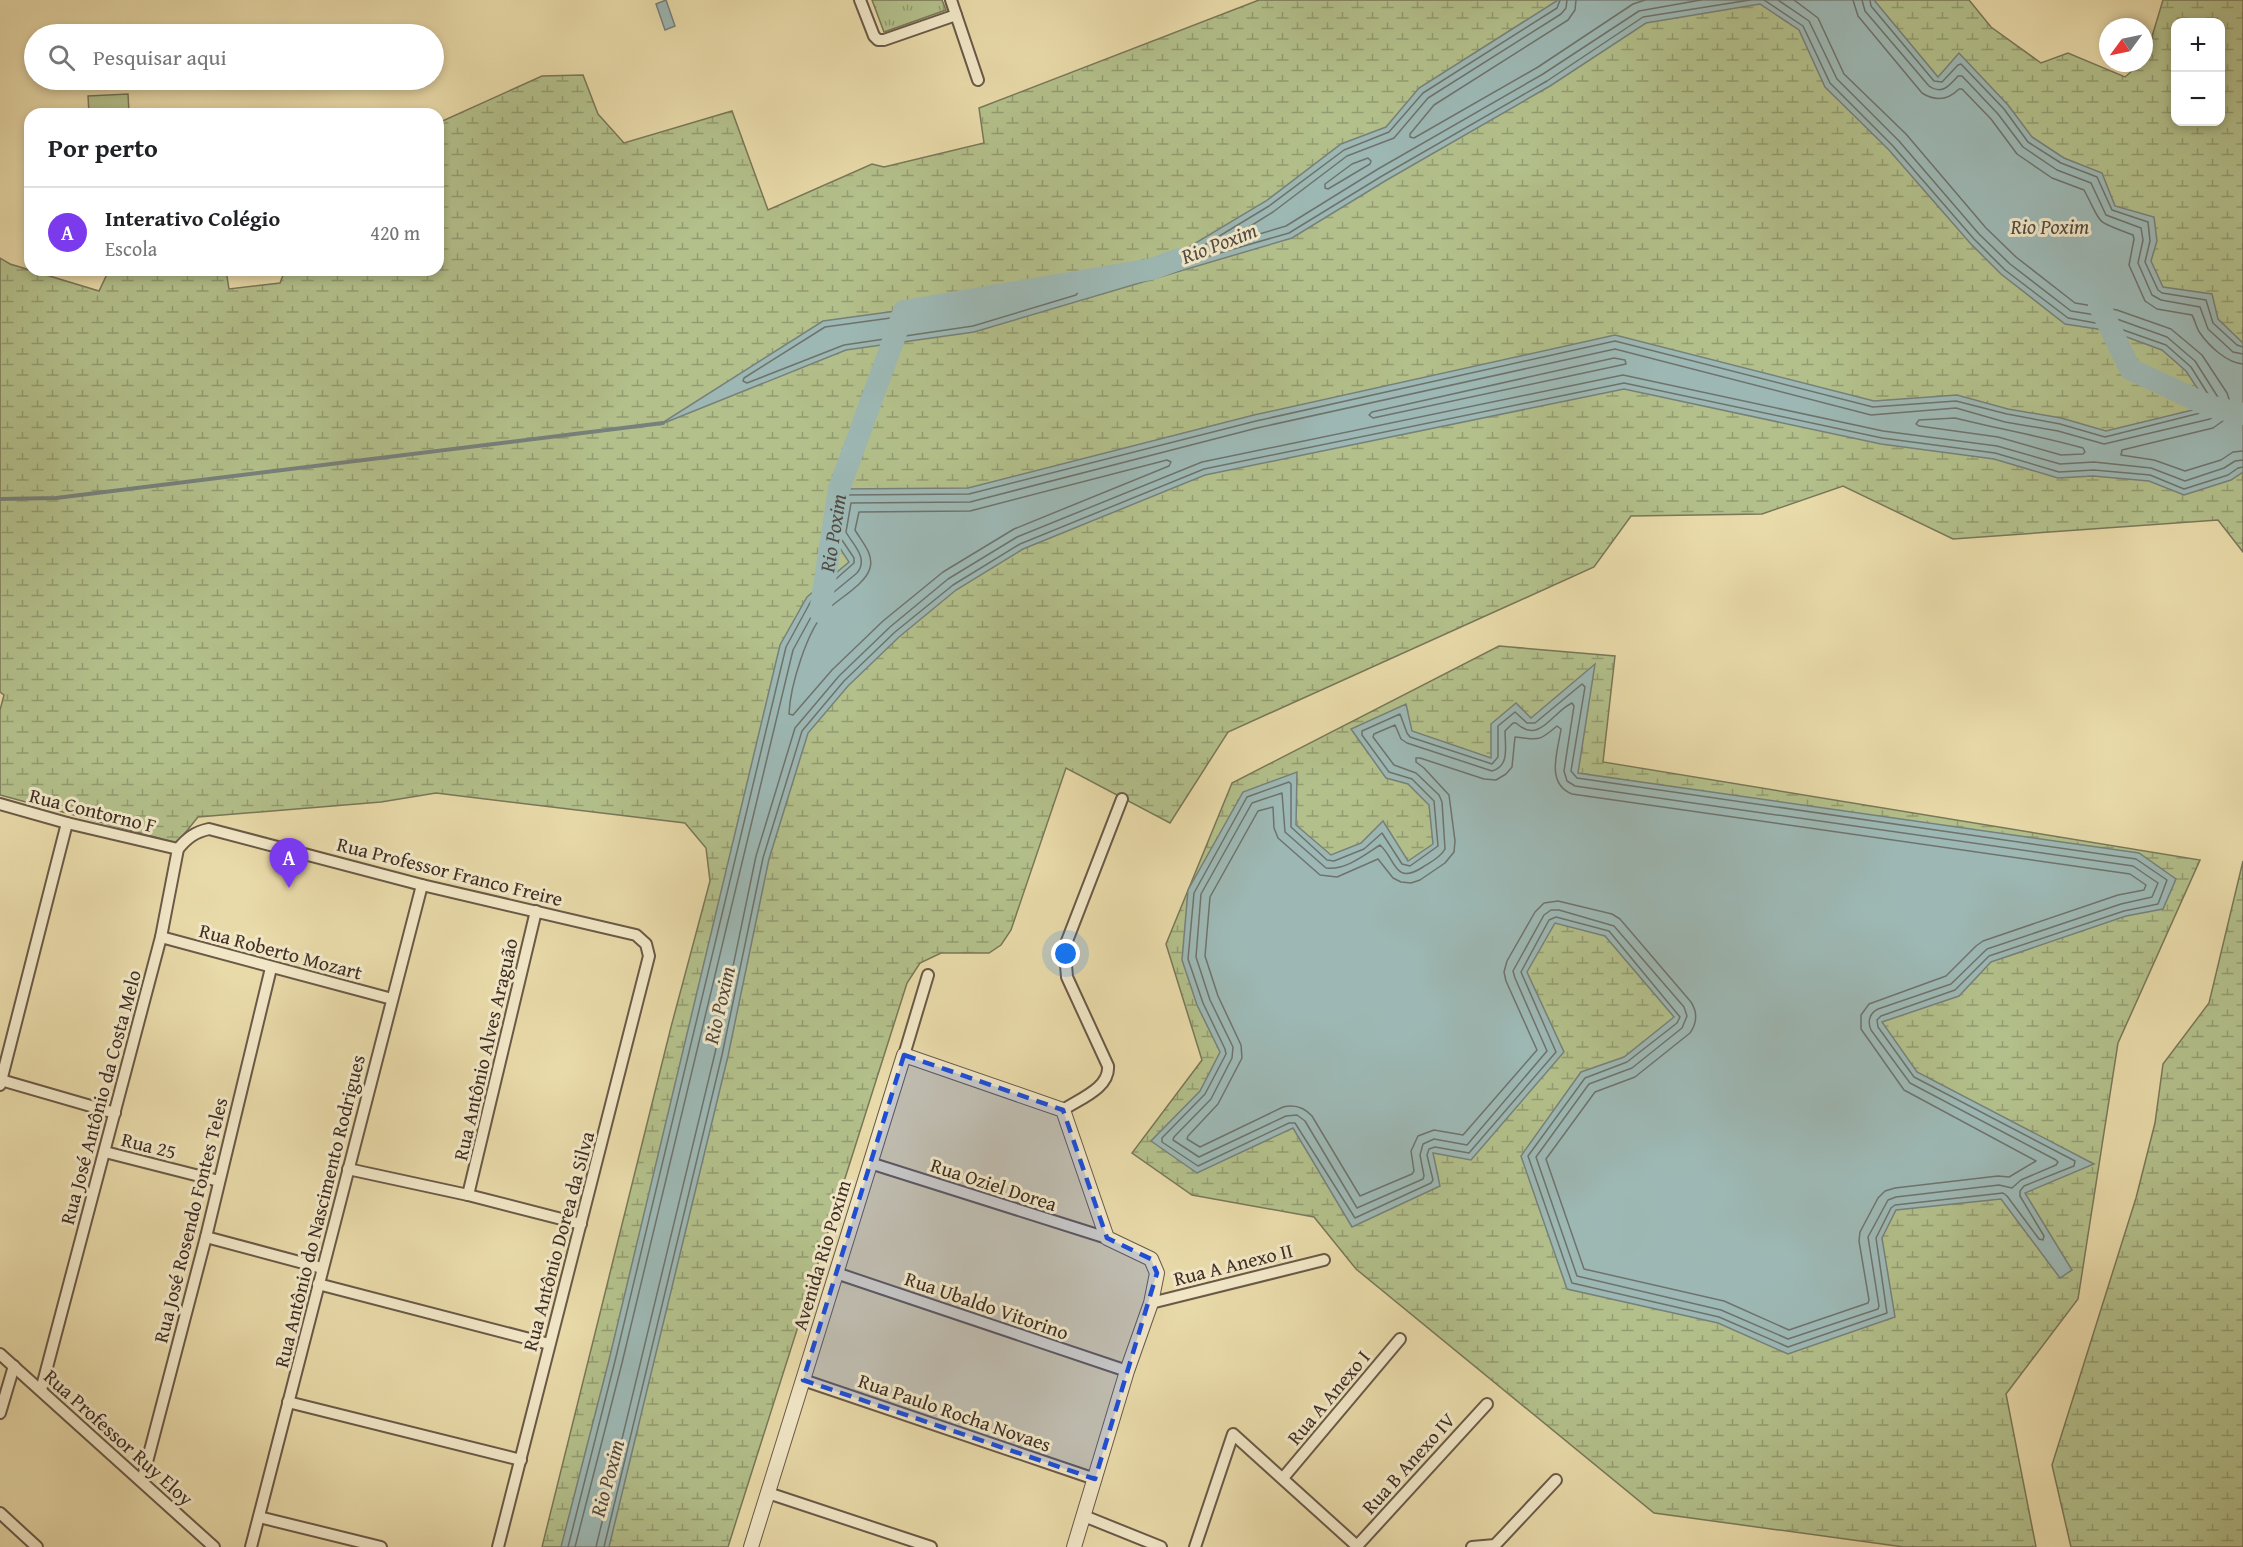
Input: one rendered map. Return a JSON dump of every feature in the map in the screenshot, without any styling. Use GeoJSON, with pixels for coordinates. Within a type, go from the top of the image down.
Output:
{"type":"FeatureCollection","features":[{"type":"Feature","properties":{"kind":"street"},"geometry":{"type":"LineString","coordinates":[[860,0],[874,36],[878,40],[884,40],[956,15]]}},
{"type":"Feature","properties":{"kind":"street"},"geometry":{"type":"LineString","coordinates":[[951,0],[978,80]]}},
{"type":"Feature","properties":{"kind":"street"},"geometry":{"type":"LineString","coordinates":[[1063,1110],[1104,1082],[1109,1072],[1067,977],[1065,953],[1067,941],[1122,799]]}},
{"type":"Feature","properties":{"kind":"street","name":"Rua Contorno F"},"geometry":{"type":"LineString","coordinates":[[0,804],[178,849]]}},
{"type":"Feature","properties":{"kind":"street"},"geometry":{"type":"LineString","coordinates":[[68,823],[4,1050],[1,1082],[116,1113]]}},
{"type":"Feature","properties":{"kind":"street","name":"Rua Professor Franco Freire"},"geometry":{"type":"LineString","coordinates":[[178,849],[194,834],[208,829],[422,885],[636,935],[646,944]]}},
{"type":"Feature","properties":{"kind":"street","name":"Rua José Antônio da Costa Melo"},"geometry":{"type":"LineString","coordinates":[[41,1390],[161,937],[178,849]]}},
{"type":"Feature","properties":{"kind":"street","name":"Rua Antônio do Nascimento Rodrigues"},"geometry":{"type":"LineString","coordinates":[[251,1547],[422,885]]}},
{"type":"Feature","properties":{"kind":"street","name":"Rua Antônio Alves Araguão"},"geometry":{"type":"LineString","coordinates":[[468,1195],[536,911]]}},
{"type":"Feature","properties":{"kind":"street","name":"Rua Roberto Mozart"},"geometry":{"type":"LineString","coordinates":[[161,937],[392,999]]}},
{"type":"Feature","properties":{"kind":"street","name":"Rua Antônio Dorea da Silva"},"geometry":{"type":"LineString","coordinates":[[498,1547],[649,956],[646,944]]}},
{"type":"Feature","properties":{"kind":"street","name":"Rua José Rosendo Fontes Teles"},"geometry":{"type":"LineString","coordinates":[[142,1481],[206,1237],[272,968]]}},
{"type":"Feature","properties":{"kind":"street","name":"Avenida Rio Poxim"},"geometry":{"type":"LineString","coordinates":[[751,1547],[928,975]]}},
{"type":"Feature","properties":{"kind":"street"},"geometry":{"type":"LineString","coordinates":[[904,1054],[1063,1110]]}},
{"type":"Feature","properties":{"kind":"street"},"geometry":{"type":"LineString","coordinates":[[1063,1110],[1107,1238],[1151,1259],[1155,1265],[1156,1281],[1074,1547]]}},
{"type":"Feature","properties":{"kind":"street","name":"Rua 25"},"geometry":{"type":"LineString","coordinates":[[105,1152],[219,1182]]}},
{"type":"Feature","properties":{"kind":"street","name":"Rua Oziel Dorea"},"geometry":{"type":"LineString","coordinates":[[870,1163],[1107,1238]]}},
{"type":"Feature","properties":{"kind":"street"},"geometry":{"type":"LineString","coordinates":[[348,1169],[468,1195],[581,1224]]}},
{"type":"Feature","properties":{"kind":"street"},"geometry":{"type":"LineString","coordinates":[[206,1237],[322,1268]]}},
{"type":"Feature","properties":{"kind":"street","name":"Rua A Anexo II"},"geometry":{"type":"LineString","coordinates":[[1151,1303],[1324,1260]]}},
{"type":"Feature","properties":{"kind":"street","name":"Rua Ubaldo Vitorino"},"geometry":{"type":"LineString","coordinates":[[836,1273],[1127,1371]]}},
{"type":"Feature","properties":{"kind":"street"},"geometry":{"type":"LineString","coordinates":[[318,1284],[549,1344]]}},
{"type":"Feature","properties":{"kind":"street","name":"Rua A Anexo I"},"geometry":{"type":"LineString","coordinates":[[1283,1478],[1400,1339]]}},
{"type":"Feature","properties":{"kind":"street","name":"Rua Professor Ruy Eloy"},"geometry":{"type":"LineString","coordinates":[[0,1354],[214,1547]]}},
{"type":"Feature","properties":{"kind":"street"},"geometry":{"type":"LineString","coordinates":[[0,1413],[14,1366]]}},
{"type":"Feature","properties":{"kind":"street","name":"Rua Paulo Rocha Novaes"},"geometry":{"type":"LineString","coordinates":[[803,1380],[1095,1479]]}},
{"type":"Feature","properties":{"kind":"street"},"geometry":{"type":"LineString","coordinates":[[288,1402],[521,1460]]}},
{"type":"Feature","properties":{"kind":"street","name":"Rua B Anexo IV"},"geometry":{"type":"LineString","coordinates":[[1357,1547],[1486,1404]]}},
{"type":"Feature","properties":{"kind":"street"},"geometry":{"type":"LineString","coordinates":[[1195,1547],[1233,1434],[1357,1547]]}},
{"type":"Feature","properties":{"kind":"street"},"geometry":{"type":"LineString","coordinates":[[1472,1547],[1495,1545],[1556,1480]]}},
{"type":"Feature","properties":{"kind":"street"},"geometry":{"type":"LineString","coordinates":[[768,1493],[931,1547]]}},
{"type":"Feature","properties":{"kind":"street"},"geometry":{"type":"LineString","coordinates":[[0,1513],[37,1547]]}},
{"type":"Feature","properties":{"kind":"street"},"geometry":{"type":"LineString","coordinates":[[1084,1516],[1161,1547]]}},
{"type":"Feature","properties":{"kind":"street"},"geometry":{"type":"LineString","coordinates":[[259,1517],[379,1547]]}},
{"type":"Feature","properties":{"kind":"highlighted area"},"geometry":{"type":"Polygon","coordinates":[[[904,1055],[1063,1110],[1107,1238],[1151,1259],[1157,1273],[1095,1479],[803,1380],[904,1055]]]}},
{"type":"Feature","properties":{"kind":"green space"},"geometry":{"type":"Polygon","coordinates":[[[872,0],[942,0],[946,10],[884,32],[872,0]]]}},
{"type":"Feature","properties":{"kind":"green space"},"geometry":{"type":"Polygon","coordinates":[[[1259,0],[1969,0],[1991,27],[2041,63],[2068,53],[2099,66],[2099,72],[2113,72],[2125,77],[2131,72],[2153,72],[2153,33],[2163,0],[2243,0],[2243,552],[2218,520],[1953,539],[1843,486],[1762,514],[1631,516],[1594,567],[1228,732],[1170,823],[1066,768],[1011,930],[1001,945],[989,953],[941,953],[920,963],[907,983],[728,1547],[542,1547],[671,1027],[710,881],[706,848],[685,823],[436,793],[381,802],[198,817],[177,843],[0,795],[0,710],[4,695],[0,692],[0,258],[24,268],[24,276],[50,276],[99,291],[106,276],[227,276],[229,289],[280,283],[283,276],[444,276],[444,120],[542,76],[583,75],[598,114],[624,143],[732,111],[768,210],[872,164],[884,167],[984,143],[979,108],[1259,0]]]}},
{"type":"Feature","properties":{"kind":"green space"},"geometry":{"type":"Polygon","coordinates":[[[128,94],[129,108],[89,108],[88,96],[128,94]]]}},
{"type":"Feature","properties":{"kind":"green space"},"geometry":{"type":"Polygon","coordinates":[[[1499,646],[1615,656],[1603,762],[2200,860],[2118,1043],[2078,1299],[2006,1394],[2036,1547],[1904,1547],[1654,1513],[1356,1269],[1314,1217],[1192,1195],[1132,1153],[1202,1060],[1166,944],[1232,783],[1499,646]]]}},
{"type":"Feature","properties":{"kind":"green space"},"geometry":{"type":"Polygon","coordinates":[[[2243,861],[2243,1547],[2071,1547],[2052,1465],[2136,1198],[2155,1123],[2163,1064],[2209,1003],[2243,861]]]}},
{"type":"Feature","properties":{"kind":"water"},"geometry":{"type":"Polygon","coordinates":[[[666,0],[675,26],[665,30],[656,4],[666,0]]]}},
{"type":"Feature","properties":{"kind":"water","name":"Rio Poxim"},"geometry":{"type":"Polygon","coordinates":[[[1558,0],[1874,0],[1938,77],[1959,53],[2008,105],[2032,137],[2064,158],[2102,173],[2115,206],[2154,217],[2157,241],[2151,261],[2163,287],[2212,294],[2218,319],[2243,343],[2243,472],[2231,480],[2184,495],[2149,481],[2093,476],[2058,478],[1994,459],[1881,444],[1624,389],[1205,475],[1023,549],[956,590],[899,637],[848,686],[808,733],[769,859],[728,1056],[609,1547],[561,1547],[609,1360],[780,645],[807,597],[849,562],[832,536],[839,489],[968,488],[1254,415],[1615,335],[1874,401],[1957,395],[2008,409],[2061,418],[2106,431],[2209,406],[2186,371],[2162,350],[2110,331],[2065,324],[2001,274],[1970,243],[1889,150],[1825,87],[1799,30],[1760,4],[1646,23],[1550,86],[1385,181],[1292,238],[974,332],[846,350],[659,425],[823,321],[1006,296],[1152,269],[1266,201],[1341,144],[1386,127],[1419,88],[1558,0]]]}},
{"type":"Feature","properties":{"kind":"water"},"geometry":{"type":"Polygon","coordinates":[[[1595,664],[1578,773],[2139,853],[2176,879],[2163,909],[2126,916],[1991,962],[1959,996],[1882,1022],[1917,1072],[2094,1164],[2025,1193],[2072,1270],[2060,1278],[2001,1199],[1896,1210],[1882,1238],[1895,1317],[1788,1354],[1718,1323],[1567,1289],[1521,1156],[1581,1072],[1624,1057],[1674,1017],[1605,936],[1555,923],[1527,972],[1564,1052],[1471,1160],[1433,1153],[1440,1186],[1352,1227],[1293,1128],[1197,1173],[1151,1141],[1200,1091],[1220,1052],[1197,1005],[1182,960],[1188,890],[1243,792],[1297,772],[1296,825],[1331,855],[1361,843],[1383,821],[1408,861],[1433,844],[1429,805],[1408,784],[1386,778],[1351,729],[1406,704],[1412,731],[1491,758],[1491,724],[1516,703],[1531,718],[1595,664]]]}},
{"type":"Feature","properties":{"kind":"waterway","name":"Rio Poxim"},"geometry":{"type":"LineString","coordinates":[[820,612],[839,489],[904,311],[1152,269],[1179,259]]}},
{"type":"Feature","properties":{"kind":"waterway","name":"Rio Poxim"},"geometry":{"type":"LineString","coordinates":[[2099,305],[2130,369],[2209,406],[2243,414]]}},
{"type":"Feature","properties":{"kind":"waterway"},"geometry":{"type":"LineString","coordinates":[[0,499],[56,498],[663,423]]}},
{"type":"Feature","properties":{"kind":"place","name":"Interativo Colégio"},"geometry":{"type":"Point","coordinates":[289,888]}}]}
